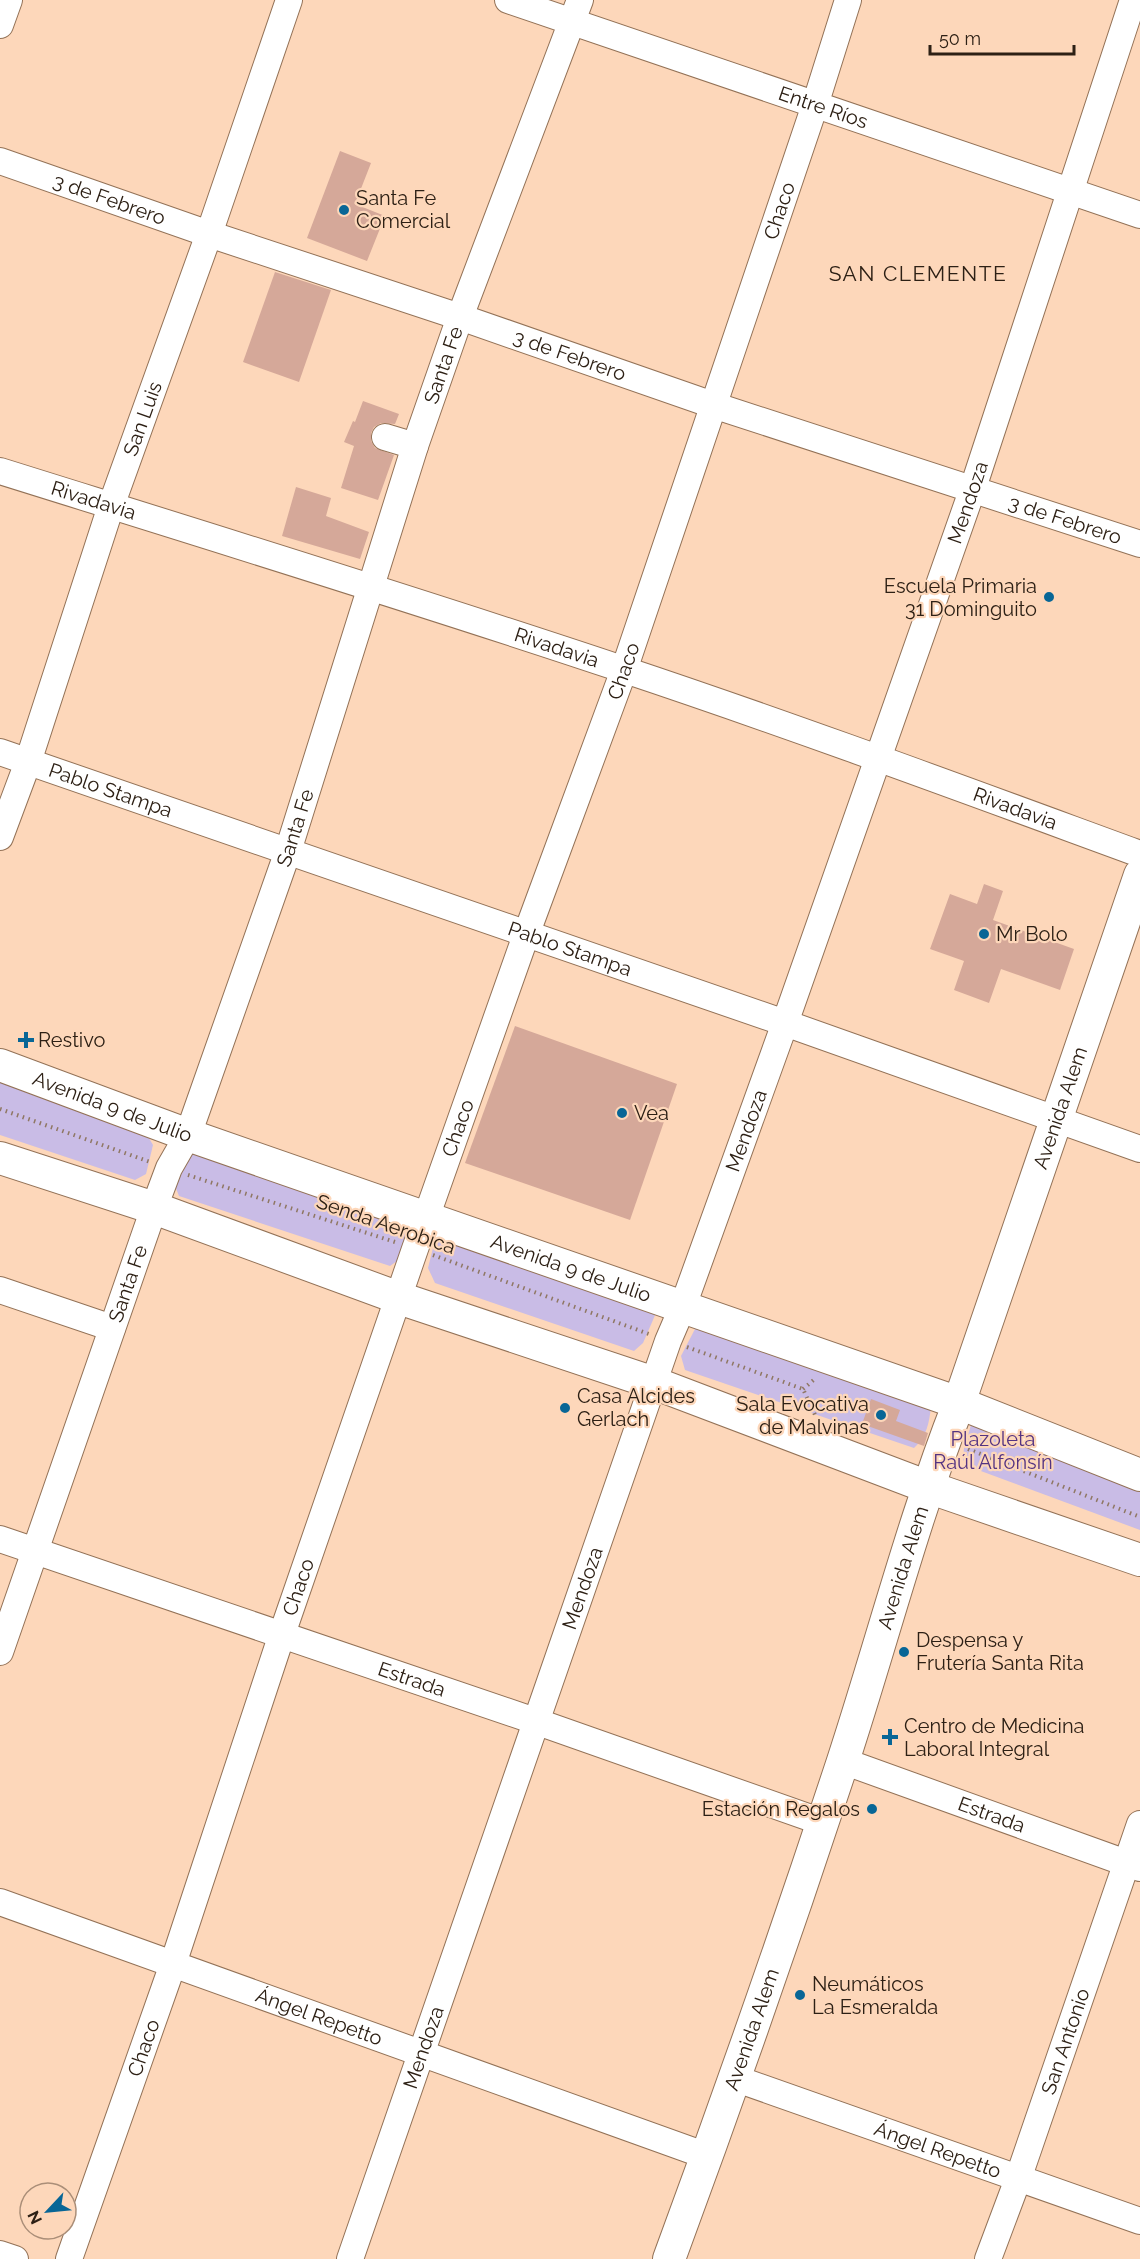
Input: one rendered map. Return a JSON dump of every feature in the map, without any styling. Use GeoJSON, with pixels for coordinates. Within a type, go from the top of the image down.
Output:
{"type":"FeatureCollection","features":[{"type":"Feature","properties":{"kind":"main road","name":"Avenida Alem"},"geometry":{"type":"LineString","coordinates":[[669,2259],[735,2079],[843,1761],[928,1487],[1140,875]]}},
{"type":"Feature","properties":{"kind":"main road","name":"Avenida 9 de Julio"},"geometry":{"type":"LineString","coordinates":[[0,1065],[188,1135],[959,1403],[1140,1475]]}},
{"type":"Feature","properties":{"kind":"main road"},"geometry":{"type":"LineString","coordinates":[[0,1158],[154,1208],[399,1298],[654,1383],[928,1487],[1140,1560]]}},
{"type":"Feature","properties":{"kind":"street"},"geometry":{"type":"LineString","coordinates":[[0,25],[9,0]]}},
{"type":"Feature","properties":{"kind":"street","name":"San Luis"},"geometry":{"type":"LineString","coordinates":[[0,837],[28,762],[111,506],[209,234],[289,0]]}},
{"type":"Feature","properties":{"kind":"street","name":"Entre Ríos"},"geometry":{"type":"LineString","coordinates":[[508,0],[576,11],[815,105],[1140,215]]}},
{"type":"Feature","properties":{"kind":"street","name":"Chaco"},"geometry":{"type":"LineString","coordinates":[[69,2259],[173,1964],[282,1634],[426,1217],[526,935],[624,670],[815,105],[848,0]]}},
{"type":"Feature","properties":{"kind":"street","name":"Mendoza"},"geometry":{"type":"LineString","coordinates":[[350,2259],[668,1341],[683,1306],[786,1023],[973,488],[1133,0]]}},
{"type":"Feature","properties":{"kind":"street","name":"Santa Fe"},"geometry":{"type":"LineString","coordinates":[[0,1652],[154,1208],[169,1168],[188,1135],[288,851],[370,586],[402,447],[460,317],[576,11]]}},
{"type":"Feature","properties":{"kind":"street","name":"3 de Febrero"},"geometry":{"type":"LineString","coordinates":[[0,161],[713,405],[1140,544]]}},
{"type":"Feature","properties":{"kind":"street","name":"Rivadavia"},"geometry":{"type":"LineString","coordinates":[[0,471],[370,586],[624,670],[878,758],[1140,854]]}},
{"type":"Feature","properties":{"kind":"street","name":"Pablo Stampa"},"geometry":{"type":"LineString","coordinates":[[0,752],[786,1023],[1140,1149]]}},
{"type":"Feature","properties":{"kind":"street"},"geometry":{"type":"LineString","coordinates":[[0,1290],[112,1328]]}},
{"type":"Feature","properties":{"kind":"street","name":"Estrada"},"geometry":{"type":"LineString","coordinates":[[0,1539],[535,1721],[822,1822]]}},
{"type":"Feature","properties":{"kind":"street","name":"Estrada"},"geometry":{"type":"LineString","coordinates":[[843,1761],[1133,1866]]}},
{"type":"Feature","properties":{"kind":"street","name":"San Antonio"},"geometry":{"type":"LineString","coordinates":[[988,2259],[1133,1866],[1140,1824]]}},
{"type":"Feature","properties":{"kind":"street","name":"Ángel Repetto"},"geometry":{"type":"LineString","coordinates":[[0,1902],[707,2156]]}},
{"type":"Feature","properties":{"kind":"street","name":"Ángel Repetto"},"geometry":{"type":"LineString","coordinates":[[735,2079],[1140,2221]]}},
{"type":"Feature","properties":{"kind":"street"},"geometry":{"type":"LineString","coordinates":[[0,2254],[15,2259]]}},
{"type":"Feature","properties":{"kind":"path","name":"Senda Aerobica"},"geometry":{"type":"LineString","coordinates":[[0,1109],[169,1168],[415,1249],[803,1389],[818,1421]]}},
{"type":"Feature","properties":{"kind":"path"},"geometry":{"type":"LineString","coordinates":[[945,1440],[1140,1517]]}},
{"type":"Feature","properties":{"kind":"green space"},"geometry":{"type":"Polygon","coordinates":[[[0,1082],[146,1133],[153,1145],[146,1174],[135,1180],[0,1135],[0,1082]]]}},
{"type":"Feature","properties":{"kind":"green space"},"geometry":{"type":"Polygon","coordinates":[[[198,1146],[401,1222],[407,1238],[397,1261],[390,1266],[179,1196],[173,1181],[181,1163],[198,1146]]]}},
{"type":"Feature","properties":{"kind":"green space"},"geometry":{"type":"Polygon","coordinates":[[[448,1233],[656,1313],[643,1343],[634,1351],[435,1283],[428,1268],[434,1244],[448,1233]]]}},
{"type":"Feature","properties":{"kind":"green space"},"geometry":{"type":"Polygon","coordinates":[[[705,1325],[931,1407],[925,1434],[914,1448],[685,1370],[681,1356],[695,1329],[705,1325]]]}},
{"type":"Feature","properties":{"kind":"green space","name":"Plazoleta Raúl Alfonsín"},"geometry":{"type":"Polygon","coordinates":[[[983,1421],[1140,1487],[1140,1530],[970,1467],[963,1460],[964,1448],[971,1425],[983,1421]]]}},
{"type":"Feature","properties":{"kind":"building","name":"Santa Fe Comercial"},"geometry":{"type":"Polygon","coordinates":[[[340,151],[371,163],[355,204],[385,216],[367,261],[307,238],[340,151]]]}},
{"type":"Feature","properties":{"kind":"building"},"geometry":{"type":"Polygon","coordinates":[[[275,272],[331,290],[299,382],[243,362],[275,272]]]}},
{"type":"Feature","properties":{"kind":"building"},"geometry":{"type":"Polygon","coordinates":[[[363,401],[399,414],[395,424],[381,423],[374,427],[371,433],[371,441],[375,448],[394,455],[378,500],[341,488],[354,446],[344,442],[363,401]]]}},
{"type":"Feature","properties":{"kind":"building"},"geometry":{"type":"Polygon","coordinates":[[[296,487],[331,498],[326,516],[369,532],[360,559],[282,536],[296,487]]]}},
{"type":"Feature","properties":{"kind":"building","name":"Mr Bolo"},"geometry":{"type":"Polygon","coordinates":[[[984,884],[1003,891],[993,920],[1074,949],[1060,990],[1001,969],[989,1003],[954,990],[964,961],[930,949],[950,894],[977,904],[984,884]]]}},
{"type":"Feature","properties":{"kind":"building","name":"Vea"},"geometry":{"type":"Polygon","coordinates":[[[515,1026],[677,1084],[630,1220],[465,1163],[515,1026]]]}},
{"type":"Feature","properties":{"kind":"building","name":"Sala Evocativa de Malvinas"},"geometry":{"type":"Polygon","coordinates":[[[871,1399],[900,1410],[896,1421],[928,1433],[924,1446],[862,1424],[871,1399]]]}},
{"type":"Feature","properties":{"kind":"place","name":"Santa Fe Comercial"},"geometry":{"type":"Point","coordinates":[344,210]}},
{"type":"Feature","properties":{"kind":"place","name":"Escuela Primaria 31 Dominguito"},"geometry":{"type":"Point","coordinates":[1049,597]}},
{"type":"Feature","properties":{"kind":"place","name":"Mr Bolo"},"geometry":{"type":"Point","coordinates":[984,934]}},
{"type":"Feature","properties":{"kind":"place","name":"Restivo"},"geometry":{"type":"Point","coordinates":[26,1040]}},
{"type":"Feature","properties":{"kind":"place","name":"Vea"},"geometry":{"type":"Point","coordinates":[622,1113]}},
{"type":"Feature","properties":{"kind":"place","name":"Casa Alcides Gerlach"},"geometry":{"type":"Point","coordinates":[565,1408]}},
{"type":"Feature","properties":{"kind":"place","name":"Sala Evocativa de Malvinas"},"geometry":{"type":"Point","coordinates":[881,1415]}},
{"type":"Feature","properties":{"kind":"place","name":"Despensa y Frutería Santa Rita"},"geometry":{"type":"Point","coordinates":[904,1652]}},
{"type":"Feature","properties":{"kind":"place","name":"Centro de Medicina Laboral Integral"},"geometry":{"type":"Point","coordinates":[890,1737]}},
{"type":"Feature","properties":{"kind":"place","name":"Estación Regalos"},"geometry":{"type":"Point","coordinates":[872,1809]}},
{"type":"Feature","properties":{"kind":"place","name":"Neumáticos La Esmeralda"},"geometry":{"type":"Point","coordinates":[800,1995]}},
{"type":"Feature","properties":{"kind":"district","name":"SAN CLEMENTE"},"geometry":{"type":"Point","coordinates":[918,274]}}]}
